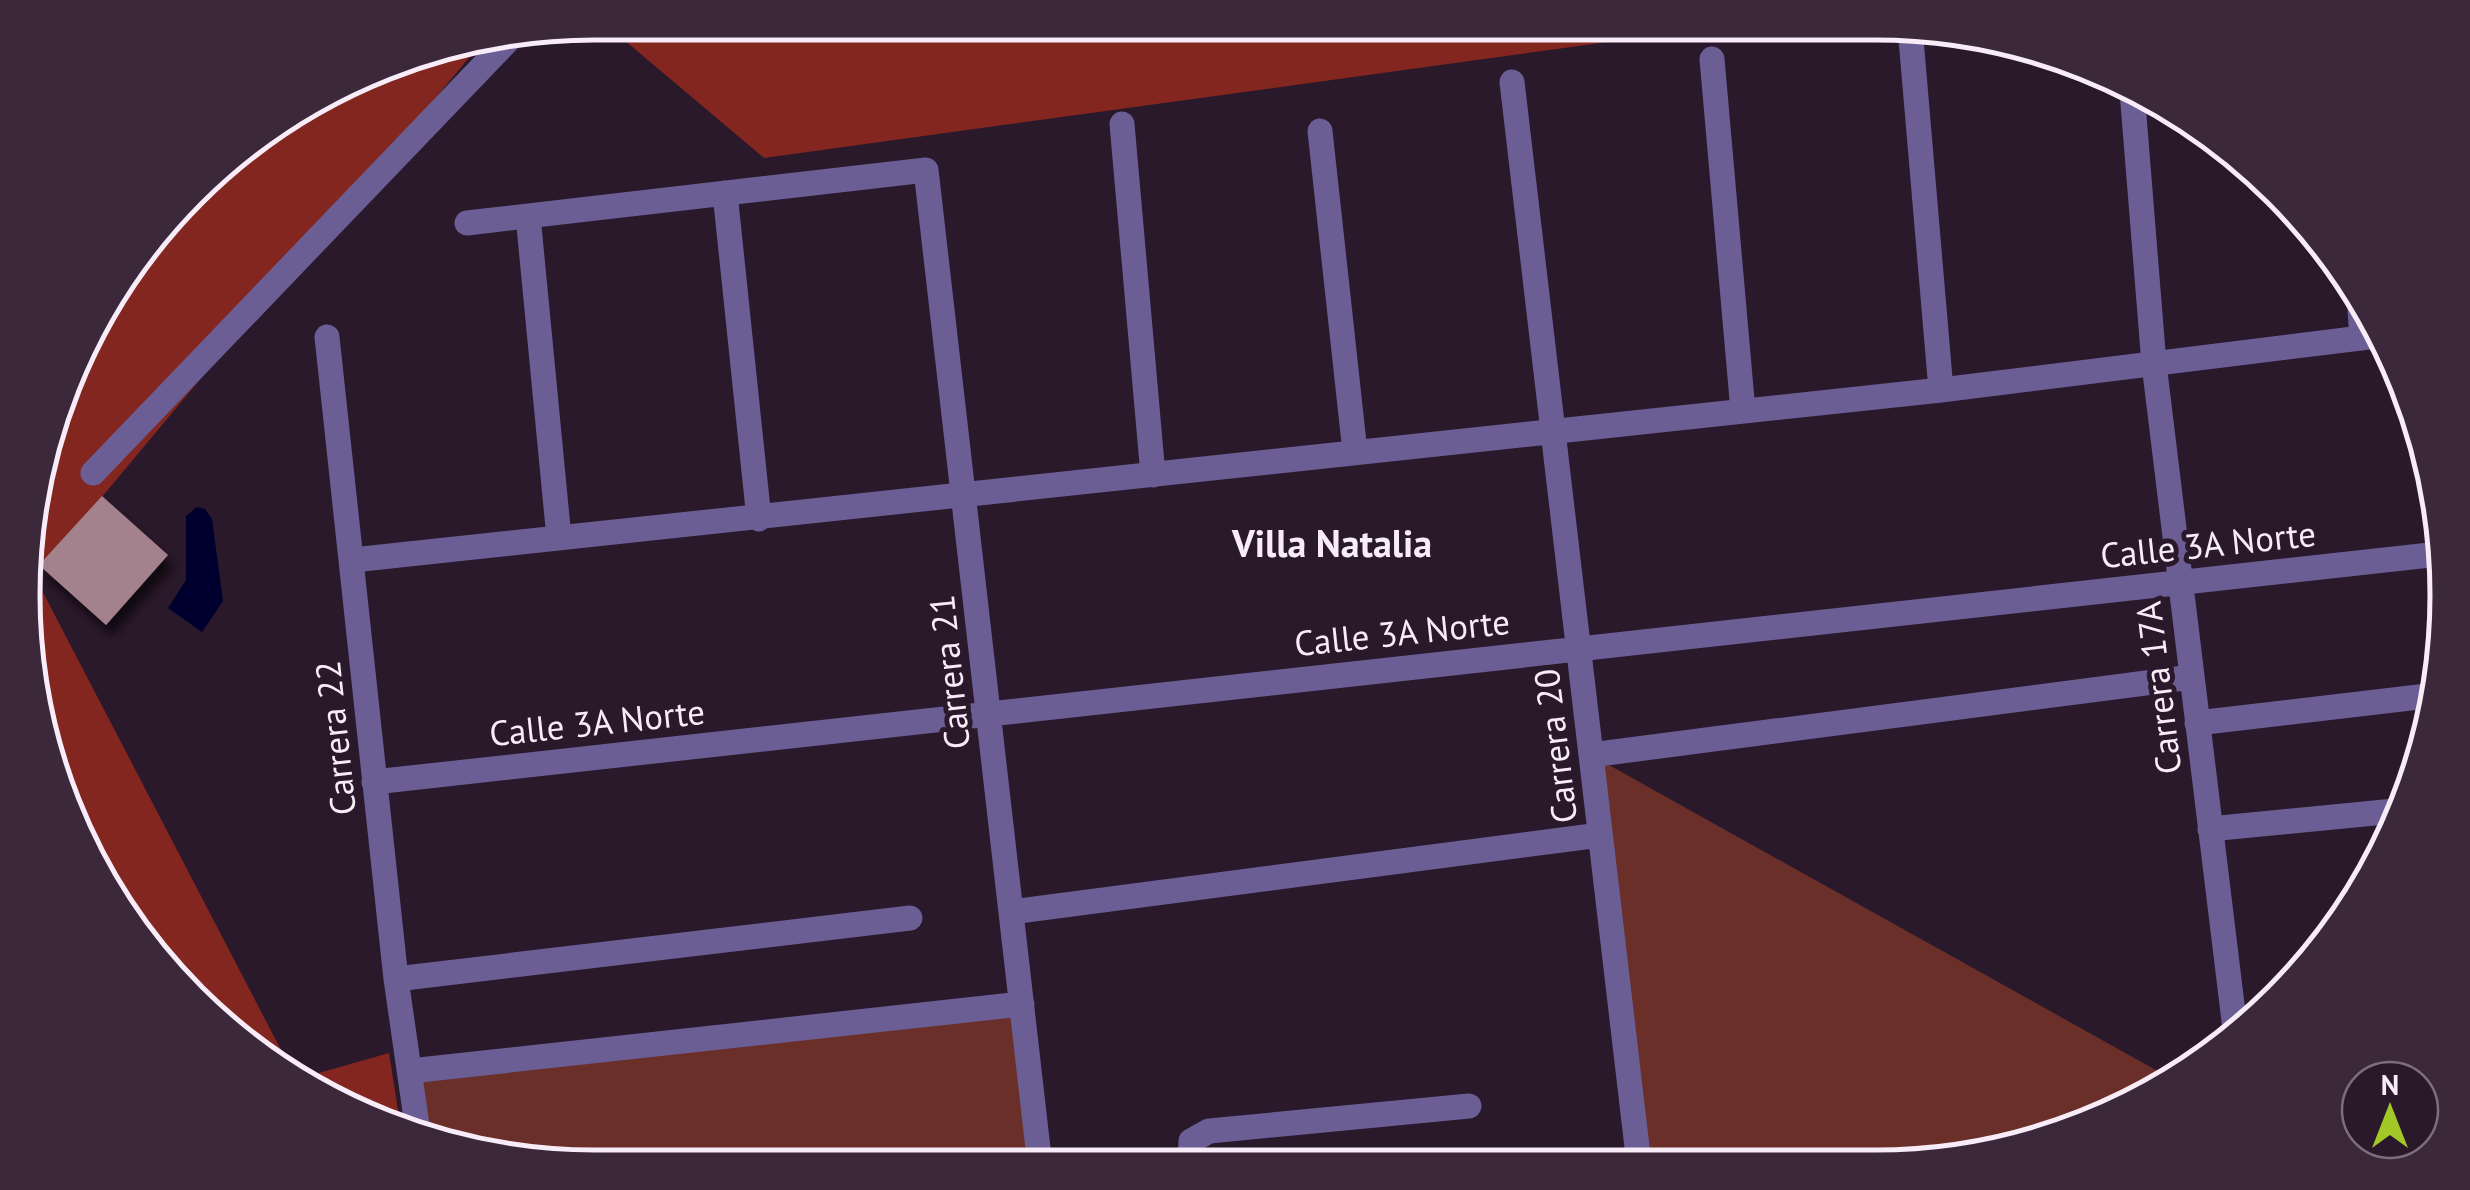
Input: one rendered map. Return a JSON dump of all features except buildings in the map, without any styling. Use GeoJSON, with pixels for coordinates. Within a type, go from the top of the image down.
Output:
{"type":"FeatureCollection","features":[{"type":"Feature","properties":{"kind":"street"},"geometry":{"type":"LineString","coordinates":[[1911,41],[1941,390]]}},
{"type":"Feature","properties":{"kind":"street"},"geometry":{"type":"LineString","coordinates":[[93,472],[500,49]]}},
{"type":"Feature","properties":{"kind":"street"},"geometry":{"type":"LineString","coordinates":[[1712,60],[1743,411]]}},
{"type":"Feature","properties":{"kind":"street","name":"Carrera 20"},"geometry":{"type":"LineString","coordinates":[[1512,82],[1637,1150]]}},
{"type":"Feature","properties":{"kind":"street","name":"Carrera 17A"},"geometry":{"type":"LineString","coordinates":[[2133,104],[2154,364],[2234,1018]]}},
{"type":"Feature","properties":{"kind":"street"},"geometry":{"type":"LineString","coordinates":[[1122,124],[1153,476]]}},
{"type":"Feature","properties":{"kind":"street"},"geometry":{"type":"LineString","coordinates":[[1320,131],[1354,452]]}},
{"type":"Feature","properties":{"kind":"street","name":"Carrera 21"},"geometry":{"type":"LineString","coordinates":[[725,192],[926,170],[1038,1150]]}},
{"type":"Feature","properties":{"kind":"street"},"geometry":{"type":"LineString","coordinates":[[467,223],[725,192],[759,518]]}},
{"type":"Feature","properties":{"kind":"street"},"geometry":{"type":"LineString","coordinates":[[528,216],[559,538]]}},
{"type":"Feature","properties":{"kind":"street","name":"Carrera 22"},"geometry":{"type":"LineString","coordinates":[[327,337],[396,979],[417,1121]]}},
{"type":"Feature","properties":{"kind":"street"},"geometry":{"type":"LineString","coordinates":[[353,560],[1941,390],[2366,337]]}},
{"type":"Feature","properties":{"kind":"street","name":"Calle 3A Norte"},"geometry":{"type":"LineString","coordinates":[[374,782],[2429,555]]}},
{"type":"Feature","properties":{"kind":"street"},"geometry":{"type":"LineString","coordinates":[[1591,755],[2192,677]]}},
{"type":"Feature","properties":{"kind":"street"},"geometry":{"type":"LineString","coordinates":[[2197,723],[2420,697]]}},
{"type":"Feature","properties":{"kind":"street"},"geometry":{"type":"LineString","coordinates":[[2210,830],[2386,812]]}},
{"type":"Feature","properties":{"kind":"street"},"geometry":{"type":"LineString","coordinates":[[1012,912],[1600,834]]}},
{"type":"Feature","properties":{"kind":"street"},"geometry":{"type":"LineString","coordinates":[[396,979],[910,918]]}},
{"type":"Feature","properties":{"kind":"street"},"geometry":{"type":"LineString","coordinates":[[410,1070],[1022,1004]]}},
{"type":"Feature","properties":{"kind":"street"},"geometry":{"type":"LineString","coordinates":[[1191,1150],[1191,1141],[1209,1131],[1470,1106]]}},
{"type":"Feature","properties":{"kind":"shaded area"},"geometry":{"type":"Polygon","coordinates":[[[624,40],[1622,40],[764,158],[624,40]]]}},
{"type":"Feature","properties":{"kind":"shaded area"},"geometry":{"type":"Polygon","coordinates":[[[472,54],[41,570],[51,487],[82,383],[114,317],[178,229],[229,178],[317,114],[383,82],[472,54]]]}},
{"type":"Feature","properties":{"kind":"shaded area"},"geometry":{"type":"Polygon","coordinates":[[[40,587],[283,1053],[229,1012],[178,961],[134,903],[97,840],[59,739],[45,667],[40,587]]]}},
{"type":"Feature","properties":{"kind":"shaded area"},"geometry":{"type":"Polygon","coordinates":[[[1591,755],[2159,1072],[2053,1121],[1947,1145],[1875,1150],[1637,1150],[1591,755]]]}},
{"type":"Feature","properties":{"kind":"shaded area"},"geometry":{"type":"Polygon","coordinates":[[[1022,1004],[1038,1150],[595,1150],[523,1145],[417,1121],[410,1071],[1022,1004]]]}},
{"type":"Feature","properties":{"kind":"shaded area"},"geometry":{"type":"Polygon","coordinates":[[[389,1053],[399,1114],[350,1093],[314,1074],[389,1053]]]}},
{"type":"Feature","properties":{"kind":"water"},"geometry":{"type":"Polygon","coordinates":[[[197,507],[205,509],[212,519],[223,601],[202,632],[168,608],[186,580],[186,516],[197,507]]]}},
{"type":"Feature","properties":{"kind":"district","name":"Villa Natalia"},"geometry":{"type":"Point","coordinates":[1332,542]}}]}
